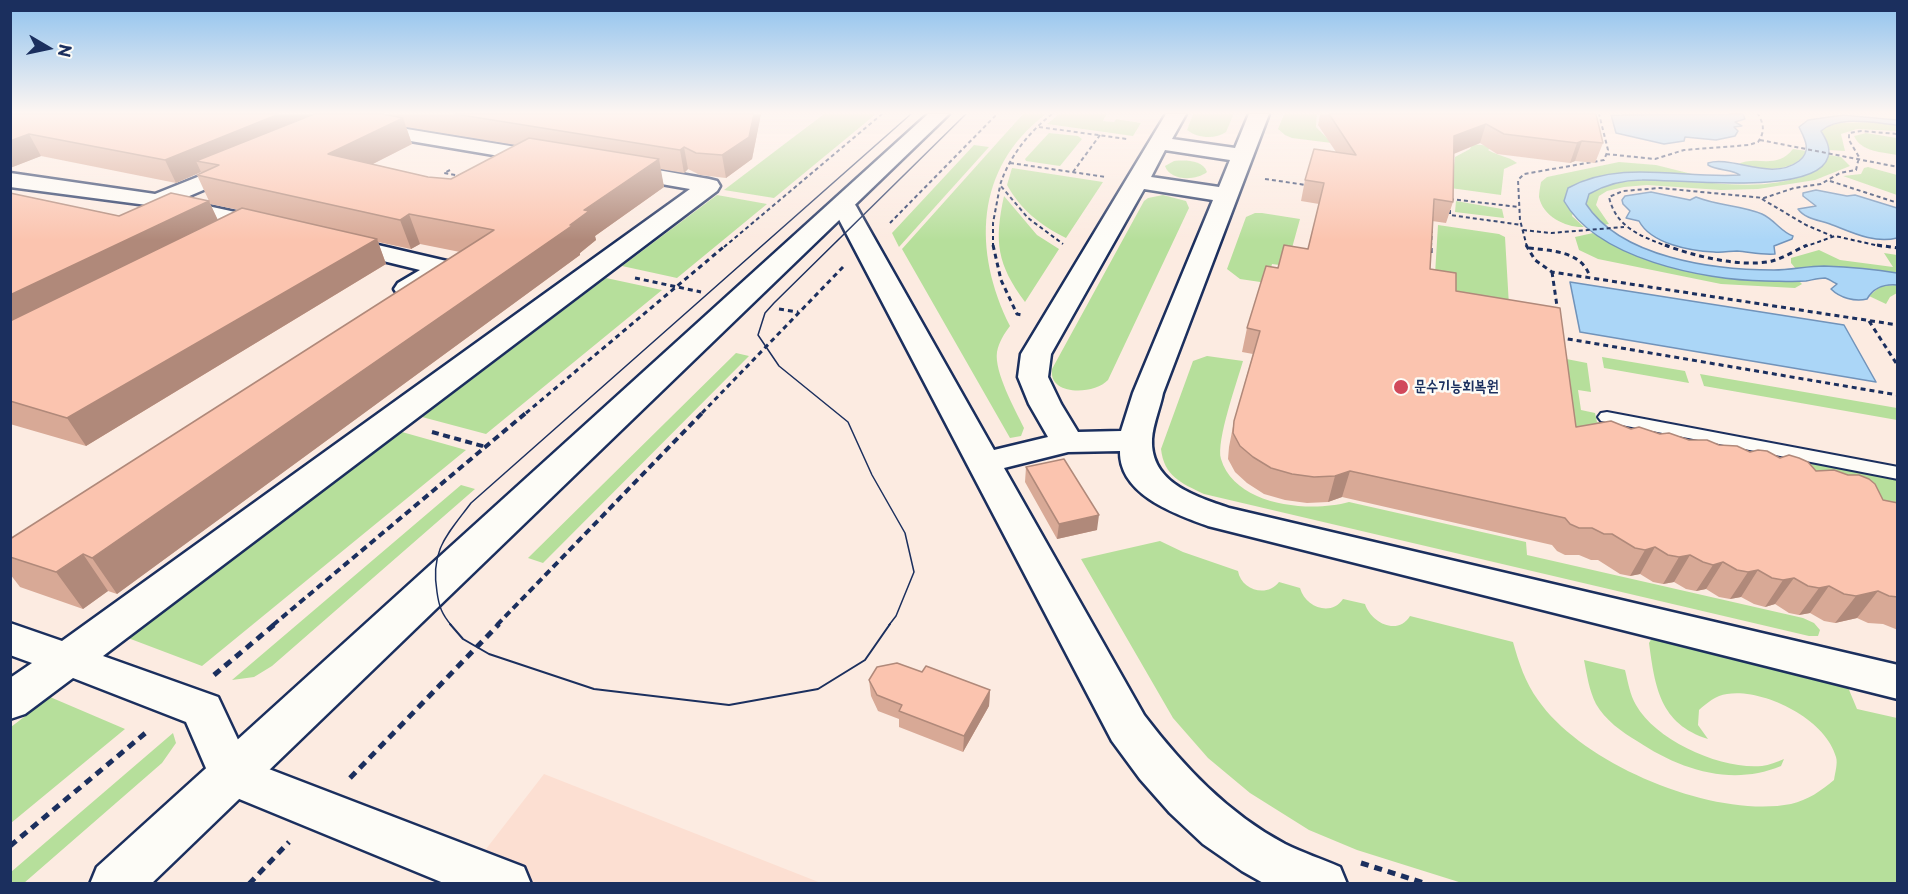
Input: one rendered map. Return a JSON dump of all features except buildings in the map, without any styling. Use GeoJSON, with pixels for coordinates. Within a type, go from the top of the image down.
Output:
{"type":"FeatureCollection","features":[{"type":"Feature","properties":{"kind":"street"},"geometry":{"type":"LineString","coordinates":[[10,702],[709,186],[528,156]]}},
{"type":"Feature","properties":{"kind":"street"},"geometry":{"type":"LineString","coordinates":[[115,884],[896,156]]}},
{"type":"Feature","properties":{"kind":"street"},"geometry":{"type":"LineString","coordinates":[[1068,442],[1045,404],[1033,377],[1036,354],[1151,156]]}},
{"type":"Feature","properties":{"kind":"street"},"geometry":{"type":"LineString","coordinates":[[1189,156],[1235,175]]}},
{"type":"Feature","properties":{"kind":"street"},"geometry":{"type":"LineString","coordinates":[[1243,156],[1148,393],[1136,441],[1139,465],[1148,484],[1180,503],[1221,518],[1898,682]]}},
{"type":"Feature","properties":{"kind":"street"},"geometry":{"type":"LineString","coordinates":[[157,201],[255,160]]}},
{"type":"Feature","properties":{"kind":"street"},"geometry":{"type":"LineString","coordinates":[[1136,181],[1235,175]]}},
{"type":"Feature","properties":{"kind":"street"},"geometry":{"type":"LineString","coordinates":[[10,180],[157,201],[441,267],[381,305]]}},
{"type":"Feature","properties":{"kind":"street"},"geometry":{"type":"LineString","coordinates":[[844,206],[1128,728],[1160,772],[1209,820],[1260,856],[1322,884]]}},
{"type":"Feature","properties":{"kind":"street"},"geometry":{"type":"LineString","coordinates":[[219,238],[251,222]]}},
{"type":"Feature","properties":{"kind":"street"},"geometry":{"type":"LineString","coordinates":[[983,463],[1068,442],[1136,441]]}},
{"type":"Feature","properties":{"kind":"street"},"geometry":{"type":"LineString","coordinates":[[10,638],[203,710],[231,775],[506,884]]}},
{"type":"Feature","properties":{"kind":"lane"},"geometry":{"type":"LineString","coordinates":[[1606,417],[1898,473]]}},
{"type":"Feature","properties":{"kind":"path"},"geometry":{"type":"LineString","coordinates":[[10,846],[832,156]]}},
{"type":"Feature","properties":{"kind":"path"},"geometry":{"type":"LineString","coordinates":[[249,884],[865,245],[886,227],[956,156]]}},
{"type":"Feature","properties":{"kind":"path"},"geometry":{"type":"LineString","coordinates":[[1016,156],[1000,185],[990,236],[993,256],[1017,314],[1055,323]]}},
{"type":"Feature","properties":{"kind":"path"},"geometry":{"type":"LineString","coordinates":[[1073,172],[1085,156]]}},
{"type":"Feature","properties":{"kind":"path"},"geometry":{"type":"LineString","coordinates":[[1605,156],[1604,160],[1524,174],[1518,180],[1519,207],[1528,248],[1533,259],[1552,272],[1898,326]]}},
{"type":"Feature","properties":{"kind":"path"},"geometry":{"type":"LineString","coordinates":[[1619,156],[1637,158],[1661,158],[1667,156]]}},
{"type":"Feature","properties":{"kind":"path"},"geometry":{"type":"LineString","coordinates":[[1849,156],[1898,167]]}},
{"type":"Feature","properties":{"kind":"path"},"geometry":{"type":"LineString","coordinates":[[1833,236],[1770,261],[1747,262],[1695,255],[1668,247],[1625,226],[1614,217],[1608,206],[1609,197],[1629,190],[1653,189],[1762,198],[1781,194],[1791,189],[1819,185],[1829,181],[1837,174],[1856,170],[1859,157]]}},
{"type":"Feature","properties":{"kind":"path"},"geometry":{"type":"LineString","coordinates":[[1010,164],[1136,181]]}},
{"type":"Feature","properties":{"kind":"path"},"geometry":{"type":"LineString","coordinates":[[441,168],[450,170],[444,173],[464,177]]}},
{"type":"Feature","properties":{"kind":"path"},"geometry":{"type":"LineString","coordinates":[[1235,175],[1306,184]]}},
{"type":"Feature","properties":{"kind":"path"},"geometry":{"type":"LineString","coordinates":[[1829,181],[1898,203]]}},
{"type":"Feature","properties":{"kind":"path"},"geometry":{"type":"LineString","coordinates":[[1000,185],[1021,213],[1045,233],[1063,244],[1098,250]]}},
{"type":"Feature","properties":{"kind":"path"},"geometry":{"type":"LineString","coordinates":[[1519,207],[1450,197],[1449,206],[1450,215],[1522,225]]}},
{"type":"Feature","properties":{"kind":"path"},"geometry":{"type":"LineString","coordinates":[[1762,198],[1806,225],[1833,236],[1898,248]]}},
{"type":"Feature","properties":{"kind":"path"},"geometry":{"type":"LineString","coordinates":[[1419,254],[1431,256],[1432,221]]}},
{"type":"Feature","properties":{"kind":"path"},"geometry":{"type":"LineString","coordinates":[[1523,230],[1551,233],[1625,226]]}},
{"type":"Feature","properties":{"kind":"path"},"geometry":{"type":"LineString","coordinates":[[1528,248],[1560,253],[1579,259],[1589,269],[1590,277]]}},
{"type":"Feature","properties":{"kind":"path"},"geometry":{"type":"LineString","coordinates":[[1552,272],[1558,316]]}},
{"type":"Feature","properties":{"kind":"path"},"geometry":{"type":"LineString","coordinates":[[1869,321],[1898,366]]}},
{"type":"Feature","properties":{"kind":"path"},"geometry":{"type":"LineString","coordinates":[[1560,327],[1562,338],[1898,395]]}},
{"type":"Feature","properties":{"kind":"path"},"geometry":{"type":"LineString","coordinates":[[390,421],[486,447]]}},
{"type":"Feature","properties":{"kind":"path"},"geometry":{"type":"LineString","coordinates":[[1357,861],[1427,884]]}},
{"type":"Feature","properties":{"kind":"shaded area"},"geometry":{"type":"Polygon","coordinates":[[[544,774],[821,883],[459,884],[544,774]]]}},
{"type":"Feature","properties":{"kind":"green space"},"geometry":{"type":"Polygon","coordinates":[[[769,156],[825,156],[774,198],[724,190],[769,156]]]}},
{"type":"Feature","properties":{"kind":"green space"},"geometry":{"type":"Polygon","coordinates":[[[964,156],[981,156],[899,247],[892,233],[964,156]]]}},
{"type":"Feature","properties":{"kind":"green space"},"geometry":{"type":"Polygon","coordinates":[[[986,156],[1008,156],[993,185],[987,212],[986,241],[990,269],[998,298],[1010,326],[999,345],[997,360],[1006,390],[1024,428],[1021,436],[1010,438],[902,249],[986,156]]]}},
{"type":"Feature","properties":{"kind":"green space"},"geometry":{"type":"Polygon","coordinates":[[[1028,156],[1068,156],[1060,166],[1025,159],[1028,156]]]}},
{"type":"Feature","properties":{"kind":"green space"},"geometry":{"type":"Polygon","coordinates":[[[1500,156],[1517,163],[1504,169],[1501,195],[1436,186],[1453,175],[1455,157],[1500,156]]]}},
{"type":"Feature","properties":{"kind":"green space"},"geometry":{"type":"Polygon","coordinates":[[[1786,156],[1803,156],[1785,167],[1766,169],[1737,165],[1751,161],[1773,161],[1786,156]]]}},
{"type":"Feature","properties":{"kind":"green space"},"geometry":{"type":"Polygon","coordinates":[[[1828,156],[1841,157],[1850,166],[1815,180],[1758,189],[1721,190],[1647,185],[1607,191],[1599,196],[1596,205],[1609,224],[1603,225],[1586,204],[1589,194],[1614,184],[1641,180],[1669,180],[1755,185],[1782,182],[1812,172],[1828,156]]]}},
{"type":"Feature","properties":{"kind":"green space"},"geometry":{"type":"Polygon","coordinates":[[[1174,161],[1198,163],[1207,172],[1190,178],[1172,175],[1165,166],[1174,161]]]}},
{"type":"Feature","properties":{"kind":"green space"},"geometry":{"type":"Polygon","coordinates":[[[1619,162],[1656,165],[1696,175],[1628,172],[1584,180],[1572,216],[1584,227],[1570,226],[1557,220],[1541,204],[1539,197],[1541,182],[1547,177],[1619,162]]]}},
{"type":"Feature","properties":{"kind":"green space"},"geometry":{"type":"Polygon","coordinates":[[[1868,167],[1897,175],[1897,195],[1843,176],[1861,174],[1864,168],[1868,167]]]}},
{"type":"Feature","properties":{"kind":"green space"},"geometry":{"type":"Polygon","coordinates":[[[1012,168],[1103,182],[1066,238],[1040,222],[1018,202],[1007,185],[1012,168]]]}},
{"type":"Feature","properties":{"kind":"green space"},"geometry":{"type":"Polygon","coordinates":[[[717,195],[767,204],[677,278],[622,266],[717,195]]]}},
{"type":"Feature","properties":{"kind":"green space"},"geometry":{"type":"Polygon","coordinates":[[[1163,195],[1186,201],[1189,208],[1108,380],[1101,385],[1083,390],[1064,388],[1053,378],[1052,369],[1144,201],[1163,195]]]}},
{"type":"Feature","properties":{"kind":"green space"},"geometry":{"type":"Polygon","coordinates":[[[1004,196],[1037,235],[1059,249],[1025,302],[1008,276],[1000,252],[999,227],[1004,196]]]}},
{"type":"Feature","properties":{"kind":"green space"},"geometry":{"type":"Polygon","coordinates":[[[1456,201],[1502,209],[1504,218],[1455,212],[1456,201]]]}},
{"type":"Feature","properties":{"kind":"green space"},"geometry":{"type":"Polygon","coordinates":[[[1262,213],[1300,219],[1287,266],[1272,264],[1267,283],[1240,279],[1227,269],[1246,217],[1262,213]]]}},
{"type":"Feature","properties":{"kind":"green space"},"geometry":{"type":"Polygon","coordinates":[[[1438,225],[1499,234],[1505,237],[1510,323],[1434,291],[1438,225]]]}},
{"type":"Feature","properties":{"kind":"green space"},"geometry":{"type":"Polygon","coordinates":[[[1593,233],[1643,256],[1692,271],[1744,279],[1799,281],[1802,284],[1795,288],[1721,284],[1598,259],[1579,250],[1575,237],[1593,233]]]}},
{"type":"Feature","properties":{"kind":"green space"},"geometry":{"type":"Polygon","coordinates":[[[1819,250],[1840,260],[1893,267],[1884,253],[1897,255],[1897,273],[1825,266],[1796,269],[1791,263],[1791,258],[1819,250]]]}},
{"type":"Feature","properties":{"kind":"green space"},"geometry":{"type":"Polygon","coordinates":[[[606,278],[662,290],[486,434],[422,417],[606,278]]]}},
{"type":"Feature","properties":{"kind":"green space"},"geometry":{"type":"Polygon","coordinates":[[[1897,285],[1897,293],[1890,297],[1886,304],[1869,296],[1881,286],[1897,285]]]}},
{"type":"Feature","properties":{"kind":"green space"},"geometry":{"type":"Polygon","coordinates":[[[736,353],[749,356],[543,563],[528,558],[736,353]]]}},
{"type":"Feature","properties":{"kind":"green space"},"geometry":{"type":"Polygon","coordinates":[[[1207,356],[1243,361],[1224,426],[1220,450],[1221,459],[1229,475],[1241,487],[1257,496],[1295,506],[1315,507],[1349,502],[1526,542],[1527,555],[1803,618],[1814,623],[1820,630],[1818,636],[1809,636],[1204,494],[1175,478],[1166,466],[1161,449],[1193,361],[1207,356]]]}},
{"type":"Feature","properties":{"kind":"green space"},"geometry":{"type":"Polygon","coordinates":[[[1556,357],[1587,363],[1591,392],[1578,390],[1581,410],[1595,413],[1597,422],[1897,479],[1897,505],[1566,436],[1556,357]]]}},
{"type":"Feature","properties":{"kind":"green space"},"geometry":{"type":"Polygon","coordinates":[[[1602,357],[1685,371],[1689,383],[1604,368],[1602,357]]]}},
{"type":"Feature","properties":{"kind":"green space"},"geometry":{"type":"Polygon","coordinates":[[[1700,374],[1897,408],[1897,420],[1704,386],[1700,374]]]}},
{"type":"Feature","properties":{"kind":"green space"},"geometry":{"type":"Polygon","coordinates":[[[402,432],[466,450],[202,666],[128,638],[402,432]]]}},
{"type":"Feature","properties":{"kind":"green space"},"geometry":{"type":"Polygon","coordinates":[[[461,485],[475,489],[272,666],[254,677],[232,680],[461,485]]]}},
{"type":"Feature","properties":{"kind":"green space"},"geometry":{"type":"Polygon","coordinates":[[[1160,541],[1183,552],[1238,571],[1244,583],[1255,590],[1268,590],[1279,582],[1300,588],[1307,600],[1319,607],[1332,608],[1343,599],[1365,604],[1373,617],[1385,625],[1399,625],[1410,616],[1513,642],[1529,686],[1538,700],[1559,724],[1586,746],[1652,782],[1689,795],[1725,803],[1760,807],[1791,804],[1819,791],[1834,780],[1837,765],[1830,743],[1820,730],[1791,709],[1775,701],[1742,693],[1715,698],[1699,710],[1698,725],[1708,739],[1692,732],[1679,724],[1663,702],[1651,659],[1649,643],[1653,636],[1847,685],[1857,709],[1897,718],[1897,883],[1462,883],[1357,850],[1309,830],[1250,793],[1208,758],[1173,718],[1081,559],[1160,541]]]}},
{"type":"Feature","properties":{"kind":"green space"},"geometry":{"type":"Polygon","coordinates":[[[1584,660],[1625,670],[1636,705],[1658,730],[1674,741],[1710,758],[1728,763],[1762,766],[1784,759],[1781,766],[1762,772],[1725,775],[1688,767],[1653,751],[1620,730],[1600,710],[1588,682],[1584,660]]]}},
{"type":"Feature","properties":{"kind":"green space"},"geometry":{"type":"Polygon","coordinates":[[[50,697],[125,729],[11,823],[11,727],[50,697]]]}},
{"type":"Feature","properties":{"kind":"green space"},"geometry":{"type":"Polygon","coordinates":[[[173,733],[176,743],[162,763],[24,883],[11,883],[11,872],[173,733]]]}},
{"type":"Feature","properties":{"kind":"water"},"geometry":{"type":"Polygon","coordinates":[[[1828,156],[1818,169],[1799,177],[1773,182],[1743,183],[1628,181],[1589,194],[1586,204],[1602,222],[1622,237],[1645,249],[1671,257],[1697,263],[1750,269],[1774,270],[1833,266],[1870,269],[1897,273],[1897,285],[1880,287],[1867,299],[1853,300],[1831,289],[1837,284],[1825,278],[1806,281],[1740,280],[1683,271],[1626,252],[1601,238],[1580,221],[1564,201],[1568,188],[1588,179],[1609,174],[1652,172],[1740,175],[1708,165],[1708,163],[1718,161],[1776,169],[1788,167],[1803,157],[1828,156]]]}},
{"type":"Feature","properties":{"kind":"water"},"geometry":{"type":"Polygon","coordinates":[[[1816,190],[1847,196],[1855,195],[1897,208],[1897,238],[1871,238],[1804,215],[1798,209],[1816,206],[1803,196],[1803,193],[1816,190]]]}},
{"type":"Feature","properties":{"kind":"water"},"geometry":{"type":"Polygon","coordinates":[[[1651,192],[1690,200],[1696,197],[1754,211],[1767,217],[1793,236],[1792,239],[1774,246],[1775,254],[1705,251],[1672,245],[1653,235],[1639,221],[1626,218],[1630,211],[1623,204],[1622,200],[1625,196],[1651,192]]]}},
{"type":"Feature","properties":{"kind":"water"},"geometry":{"type":"Polygon","coordinates":[[[1570,282],[1844,325],[1876,382],[1580,332],[1570,282]]]}},
{"type":"Feature","properties":{"kind":"tram line"},"geometry":{"type":"LineString","coordinates":[[451,625],[443,614],[439,602],[435,577],[436,565],[442,544],[471,503],[864,156]]}},
{"type":"Feature","properties":{"kind":"tram line"},"geometry":{"type":"LineString","coordinates":[[889,625],[896,616],[914,572],[905,533],[872,475],[848,422],[779,366],[758,335],[765,313],[774,303],[924,156]]}},
{"type":"Feature","properties":{"kind":"tram line"},"geometry":{"type":"LineString","coordinates":[[450,624],[463,639],[489,654],[594,689],[729,705],[818,689],[865,660],[890,624]]}},
{"type":"Feature","properties":{"kind":"place","name":"문수기능회복원"},"geometry":{"type":"Point","coordinates":[1401,387]}}]}
